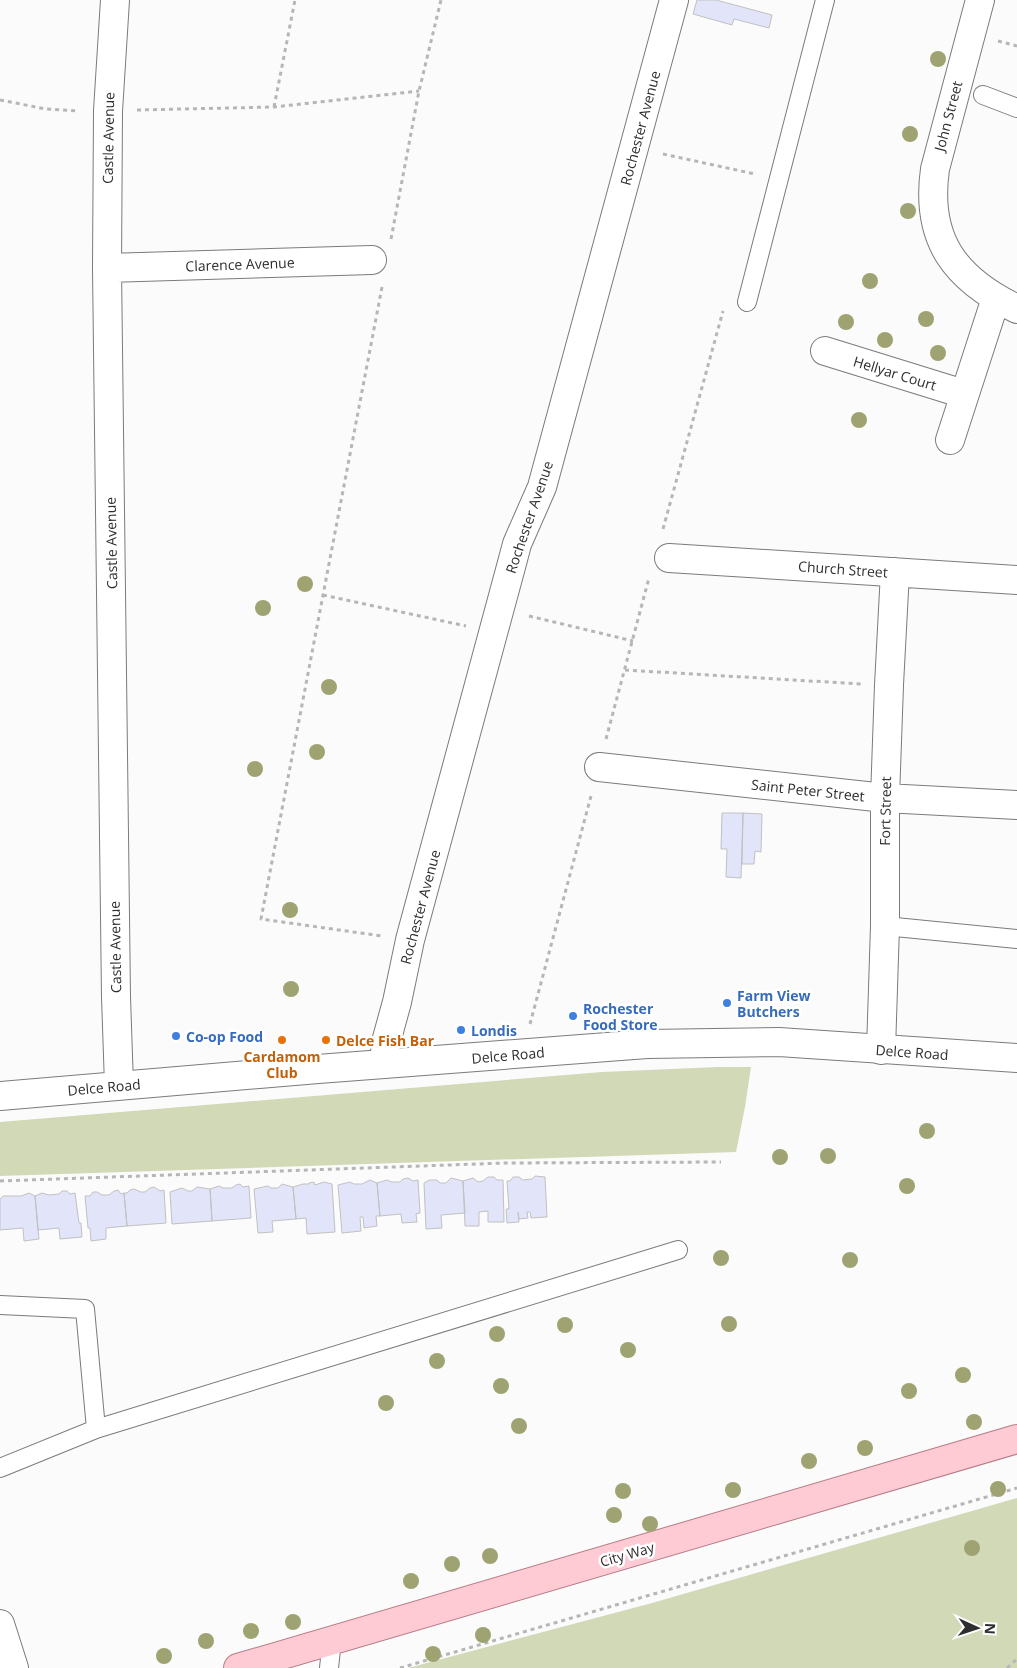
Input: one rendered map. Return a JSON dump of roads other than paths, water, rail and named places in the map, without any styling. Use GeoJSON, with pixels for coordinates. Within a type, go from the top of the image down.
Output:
{"type":"FeatureCollection","features":[{"type":"Feature","properties":{"kind":"main road","name":"City Way"},"geometry":{"type":"LineString","coordinates":[[238,1668],[1017,1439]]}},
{"type":"Feature","properties":{"kind":"street","name":"Castle Avenue"},"geometry":{"type":"LineString","coordinates":[[115,0],[108,110],[107,268],[116,997],[119,1085]]}},
{"type":"Feature","properties":{"kind":"street","name":"Rochester Avenue"},"geometry":{"type":"LineString","coordinates":[[384,1064],[386,1042],[397,1002],[410,940],[496,620],[517,544],[542,487],[674,0]]}},
{"type":"Feature","properties":{"kind":"street","name":"John Street"},"geometry":{"type":"LineString","coordinates":[[980,0],[935,169],[933,195],[938,234],[943,247],[960,271],[1007,304]]}},
{"type":"Feature","properties":{"kind":"street","name":"Clarence Avenue"},"geometry":{"type":"LineString","coordinates":[[107,268],[382,250]]}},
{"type":"Feature","properties":{"kind":"street"},"geometry":{"type":"LineString","coordinates":[[950,440],[964,394],[1007,304]]}},
{"type":"Feature","properties":{"kind":"street","name":"Hellyar Court"},"geometry":{"type":"LineString","coordinates":[[825,351],[964,394]]}},
{"type":"Feature","properties":{"kind":"street","name":"Church Street"},"geometry":{"type":"LineString","coordinates":[[669,558],[1017,580]]}},
{"type":"Feature","properties":{"kind":"street","name":"Fort Street"},"geometry":{"type":"LineString","coordinates":[[881,1050],[885,926],[885,798],[895,572]]}},
{"type":"Feature","properties":{"kind":"street","name":"Saint Peter Street"},"geometry":{"type":"LineString","coordinates":[[599,767],[885,798],[1017,805]]}},
{"type":"Feature","properties":{"kind":"street","name":"Delce Road"},"geometry":{"type":"LineString","coordinates":[[0,1096],[647,1044],[752,1042],[1017,1058]]}},
{"type":"Feature","properties":{"kind":"street"},"geometry":{"type":"LineString","coordinates":[[0,1624],[14,1668]]}},
{"type":"Feature","properties":{"kind":"lane"},"geometry":{"type":"LineString","coordinates":[[747,302],[825,0]]}},
{"type":"Feature","properties":{"kind":"lane"},"geometry":{"type":"LineString","coordinates":[[983,95],[1017,108]]}},
{"type":"Feature","properties":{"kind":"lane"},"geometry":{"type":"LineString","coordinates":[[885,926],[1017,939]]}},
{"type":"Feature","properties":{"kind":"lane"},"geometry":{"type":"LineString","coordinates":[[0,1468],[96,1429],[678,1250]]}},
{"type":"Feature","properties":{"kind":"lane"},"geometry":{"type":"LineString","coordinates":[[0,1305],[85,1309],[96,1429]]}},
{"type":"Feature","properties":{"kind":"lane"},"geometry":{"type":"LineString","coordinates":[[330,1668],[332,1640]]}},
{"type":"Feature","properties":{"kind":"place","name":"Farm View Butchers"},"geometry":{"type":"Point","coordinates":[727,1003]}},
{"type":"Feature","properties":{"kind":"place","name":"Rochester Food Store"},"geometry":{"type":"Point","coordinates":[573,1016]}},
{"type":"Feature","properties":{"kind":"place","name":"Londis"},"geometry":{"type":"Point","coordinates":[461,1030]}},
{"type":"Feature","properties":{"kind":"place","name":"Co-op Food"},"geometry":{"type":"Point","coordinates":[176,1036]}},
{"type":"Feature","properties":{"kind":"place","name":"Cardamom Club"},"geometry":{"type":"Point","coordinates":[282,1040]}},
{"type":"Feature","properties":{"kind":"place","name":"Delce Fish Bar"},"geometry":{"type":"Point","coordinates":[326,1040]}}]}
